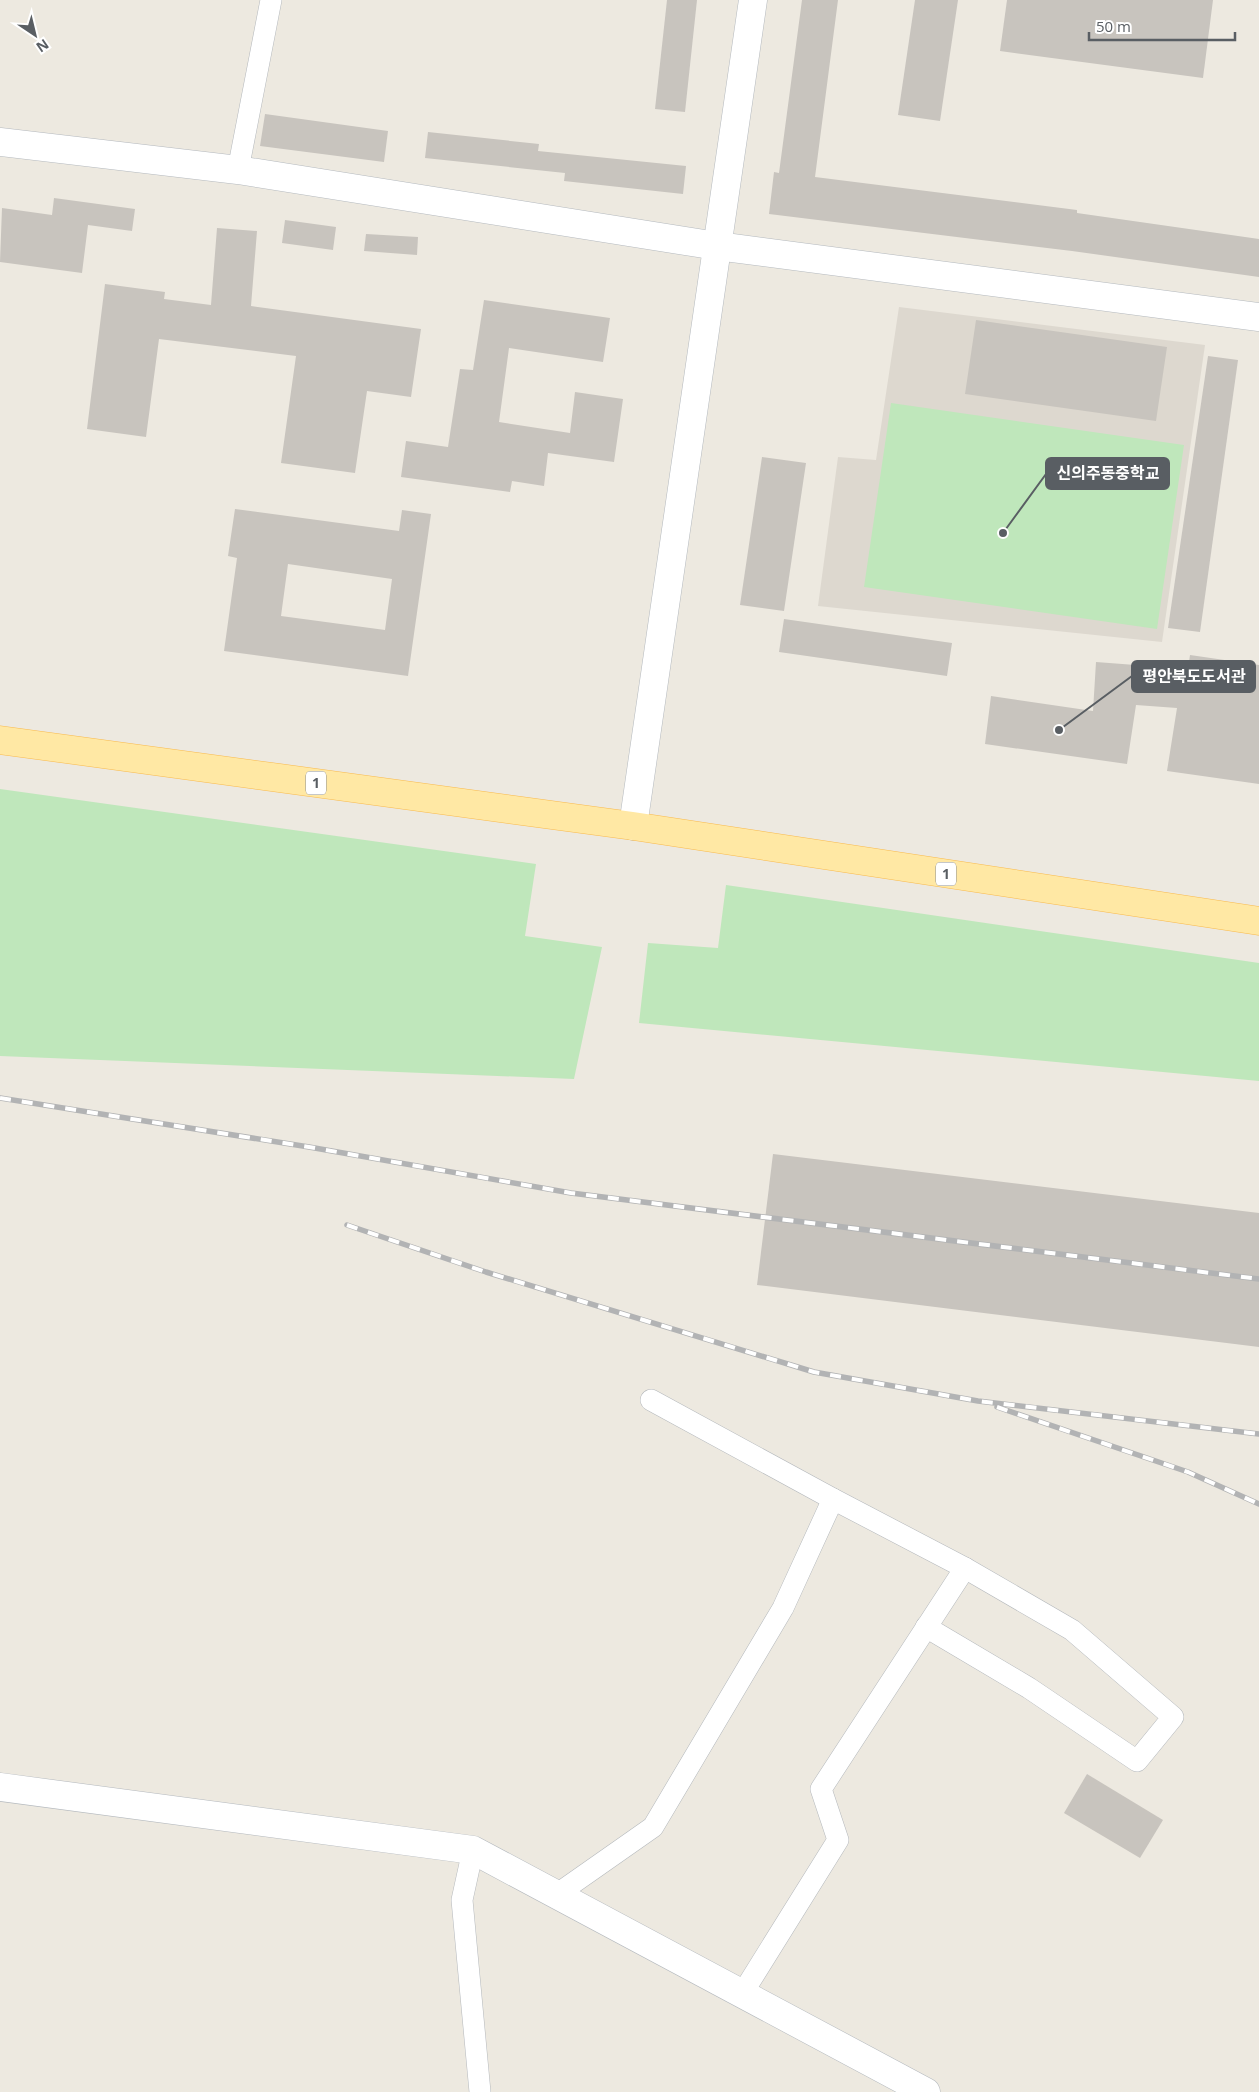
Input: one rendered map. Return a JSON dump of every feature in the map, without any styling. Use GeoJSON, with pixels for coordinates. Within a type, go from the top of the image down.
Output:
{"type":"FeatureCollection","features":[{"type":"Feature","properties":{"kind":"main road"},"geometry":{"type":"LineString","coordinates":[[633,826],[753,0]]}},
{"type":"Feature","properties":{"kind":"main road"},"geometry":{"type":"LineString","coordinates":[[0,142],[238,170],[717,246],[1259,316]]}},
{"type":"Feature","properties":{"kind":"main road","name":"1"},"geometry":{"type":"LineString","coordinates":[[0,740],[633,826],[1259,921]]}},
{"type":"Feature","properties":{"kind":"main road"},"geometry":{"type":"LineString","coordinates":[[0,1787],[472,1850],[926,2092]]}},
{"type":"Feature","properties":{"kind":"street"},"geometry":{"type":"LineString","coordinates":[[238,170],[271,0]]}},
{"type":"Feature","properties":{"kind":"street"},"geometry":{"type":"LineString","coordinates":[[651,1400],[964,1568],[1072,1630],[1173,1717],[1137,1761],[1029,1688],[926,1627]]}},
{"type":"Feature","properties":{"kind":"street"},"geometry":{"type":"LineString","coordinates":[[556,1895],[653,1827],[783,1608],[833,1499]]}},
{"type":"Feature","properties":{"kind":"street"},"geometry":{"type":"LineString","coordinates":[[742,1994],[838,1840],[821,1790],[964,1568]]}},
{"type":"Feature","properties":{"kind":"street"},"geometry":{"type":"LineString","coordinates":[[472,1850],[462,1900],[480,2092]]}},
{"type":"Feature","properties":{"kind":"shaded area"},"geometry":{"type":"Polygon","coordinates":[[[899,307],[1205,345],[1162,642],[818,606],[838,457],[876,460],[899,307]]]}},
{"type":"Feature","properties":{"kind":"green space"},"geometry":{"type":"Polygon","coordinates":[[[891,403],[1184,445],[1157,629],[864,587],[891,403]]]}},
{"type":"Feature","properties":{"kind":"green space"},"geometry":{"type":"Polygon","coordinates":[[[0,789],[536,864],[525,936],[602,947],[574,1079],[0,1056],[0,789]]]}},
{"type":"Feature","properties":{"kind":"green space"},"geometry":{"type":"Polygon","coordinates":[[[726,885],[1259,963],[1259,1081],[639,1023],[648,943],[718,948],[726,885]]]}},
{"type":"Feature","properties":{"kind":"building"},"geometry":{"type":"Polygon","coordinates":[[[667,0],[697,0],[685,112],[655,109],[667,0]]]}},
{"type":"Feature","properties":{"kind":"building"},"geometry":{"type":"Polygon","coordinates":[[[802,0],[838,0],[815,177],[1077,210],[1077,213],[1259,239],[1259,277],[1072,251],[769,214],[774,172],[779,173],[802,0]]]}},
{"type":"Feature","properties":{"kind":"building"},"geometry":{"type":"Polygon","coordinates":[[[915,0],[958,0],[940,121],[898,115],[915,0]]]}},
{"type":"Feature","properties":{"kind":"building"},"geometry":{"type":"Polygon","coordinates":[[[1007,0],[1213,0],[1203,78],[1000,51],[1007,0]]]}},
{"type":"Feature","properties":{"kind":"building"},"geometry":{"type":"Polygon","coordinates":[[[265,114],[388,131],[384,162],[260,146],[265,114]]]}},
{"type":"Feature","properties":{"kind":"building"},"geometry":{"type":"Polygon","coordinates":[[[428,132],[539,144],[538,151],[686,166],[683,194],[564,181],[565,173],[425,158],[428,132]]]}},
{"type":"Feature","properties":{"kind":"building"},"geometry":{"type":"Polygon","coordinates":[[[54,198],[135,209],[132,231],[88,225],[82,273],[0,262],[2,208],[52,215],[54,198]]]}},
{"type":"Feature","properties":{"kind":"building"},"geometry":{"type":"Polygon","coordinates":[[[285,220],[336,227],[333,250],[282,243],[285,220]]]}},
{"type":"Feature","properties":{"kind":"building"},"geometry":{"type":"Polygon","coordinates":[[[217,228],[257,231],[251,306],[421,329],[411,397],[367,391],[355,473],[281,463],[296,356],[159,339],[146,437],[87,429],[105,284],[165,292],[164,299],[211,305],[217,228]]]}},
{"type":"Feature","properties":{"kind":"building"},"geometry":{"type":"Polygon","coordinates":[[[366,234],[418,237],[417,255],[364,251],[366,234]]]}},
{"type":"Feature","properties":{"kind":"building"},"geometry":{"type":"Polygon","coordinates":[[[484,300],[610,318],[603,362],[509,348],[499,422],[570,433],[575,392],[623,399],[614,462],[548,453],[544,486],[512,481],[510,492],[401,477],[406,441],[448,447],[460,369],[473,370],[484,300]]]}},
{"type":"Feature","properties":{"kind":"building"},"geometry":{"type":"Polygon","coordinates":[[[976,320],[1167,347],[1156,421],[965,394],[976,320]]]}},
{"type":"Feature","properties":{"kind":"building"},"geometry":{"type":"Polygon","coordinates":[[[1208,356],[1238,360],[1200,632],[1168,628],[1208,356]]]}},
{"type":"Feature","properties":{"kind":"building"},"geometry":{"type":"Polygon","coordinates":[[[762,457],[806,463],[784,611],[740,605],[762,457]]]}},
{"type":"Feature","properties":{"kind":"building"},"geometry":{"type":"Polygon","coordinates":[[[235,509],[399,531],[402,510],[431,514],[408,676],[224,651],[237,558],[228,556],[235,509]],[[288,564],[281,616],[385,630],[392,579],[288,564]]]}},
{"type":"Feature","properties":{"kind":"building"},"geometry":{"type":"Polygon","coordinates":[[[784,619],[952,643],[947,676],[779,652],[784,619]]]}},
{"type":"Feature","properties":{"kind":"building"},"geometry":{"type":"Polygon","coordinates":[[[1190,655],[1259,665],[1259,784],[1167,771],[1177,708],[1136,705],[1127,764],[985,744],[991,696],[1093,711],[1096,662],[1188,669],[1190,655]]]}},
{"type":"Feature","properties":{"kind":"building"},"geometry":{"type":"Polygon","coordinates":[[[773,1154],[1259,1213],[1259,1347],[757,1285],[773,1154]]]}},
{"type":"Feature","properties":{"kind":"building"},"geometry":{"type":"Polygon","coordinates":[[[1087,1774],[1163,1820],[1140,1858],[1064,1813],[1087,1774]]]}},
{"type":"Feature","properties":{"kind":"railway"},"geometry":{"type":"LineString","coordinates":[[0,1098],[309,1147],[571,1193],[1259,1279]]}},
{"type":"Feature","properties":{"kind":"railway"},"geometry":{"type":"LineString","coordinates":[[347,1225],[486,1272],[814,1372],[978,1401],[1259,1434]]}},
{"type":"Feature","properties":{"kind":"railway"},"geometry":{"type":"LineString","coordinates":[[997,1407],[1188,1472],[1259,1504]]}},
{"type":"Feature","properties":{"kind":"place","name":"신의주동중학교"},"geometry":{"type":"Point","coordinates":[1003,533]}},
{"type":"Feature","properties":{"kind":"place","name":"평안북도도서관"},"geometry":{"type":"Point","coordinates":[1059,730]}}]}
